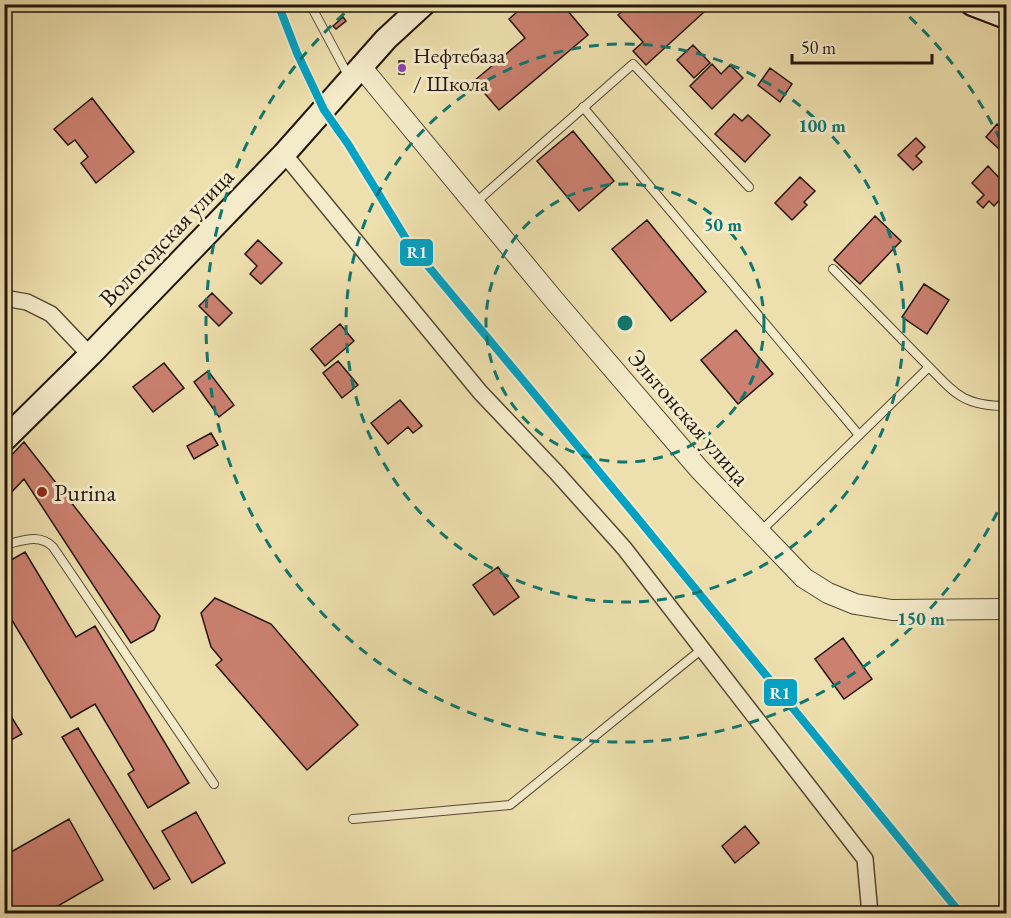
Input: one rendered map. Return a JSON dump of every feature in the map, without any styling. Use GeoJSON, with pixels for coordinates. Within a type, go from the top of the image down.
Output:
{"type":"FeatureCollection","features":[{"type":"Feature","properties":{"kind":"main road","name":"Вологодская улица"},"geometry":{"type":"LineString","coordinates":[[4,440],[90,355],[284,154],[395,30],[424,4]]}},
{"type":"Feature","properties":{"kind":"main road"},"geometry":{"type":"LineString","coordinates":[[972,4],[1006,17]]}},
{"type":"Feature","properties":{"kind":"street","name":"Эльтонская улица"},"geometry":{"type":"LineString","coordinates":[[357,74],[474,203],[699,469],[804,578],[828,593],[855,604],[892,610],[1006,609]]}},
{"type":"Feature","properties":{"kind":"street"},"geometry":{"type":"LineString","coordinates":[[284,154],[480,392],[624,548],[865,859],[870,914]]}},
{"type":"Feature","properties":{"kind":"street"},"geometry":{"type":"LineString","coordinates":[[4,298],[33,305],[51,314],[90,355]]}},
{"type":"Feature","properties":{"kind":"lane"},"geometry":{"type":"LineString","coordinates":[[310,4],[357,74]]}},
{"type":"Feature","properties":{"kind":"lane"},"geometry":{"type":"LineString","coordinates":[[474,203],[633,64],[749,187]]}},
{"type":"Feature","properties":{"kind":"lane"},"geometry":{"type":"LineString","coordinates":[[584,107],[859,435]]}},
{"type":"Feature","properties":{"kind":"lane"},"geometry":{"type":"LineString","coordinates":[[833,269],[952,391],[971,403],[1006,406]]}},
{"type":"Feature","properties":{"kind":"lane"},"geometry":{"type":"LineString","coordinates":[[759,533],[929,367]]}},
{"type":"Feature","properties":{"kind":"lane"},"geometry":{"type":"LineString","coordinates":[[4,545],[38,538],[47,541],[53,547],[214,784]]}},
{"type":"Feature","properties":{"kind":"lane"},"geometry":{"type":"LineString","coordinates":[[353,819],[510,805],[702,649]]}},
{"type":"Feature","properties":{"kind":"building"},"geometry":{"type":"Polygon","coordinates":[[[526,4],[562,4],[588,35],[499,110],[474,81],[525,38],[509,19],[526,4]]]}},
{"type":"Feature","properties":{"kind":"building"},"geometry":{"type":"Polygon","coordinates":[[[630,4],[697,4],[704,12],[646,65],[633,51],[643,42],[618,15],[630,4]]]}},
{"type":"Feature","properties":{"kind":"building","name":"Нефтебаза / Школа"},"geometry":{"type":"Polygon","coordinates":[[[343,17],[346,21],[336,29],[333,26],[343,17]]]}},
{"type":"Feature","properties":{"kind":"building"},"geometry":{"type":"Polygon","coordinates":[[[693,45],[710,63],[694,78],[677,60],[693,45]]]}},
{"type":"Feature","properties":{"kind":"building","name":"Нефтебаза / Школа"},"geometry":{"type":"Polygon","coordinates":[[[399,61],[404,61],[404,74],[399,74],[399,61]]]}},
{"type":"Feature","properties":{"kind":"building"},"geometry":{"type":"Polygon","coordinates":[[[712,64],[721,74],[730,65],[743,78],[712,109],[690,86],[712,64]]]}},
{"type":"Feature","properties":{"kind":"building"},"geometry":{"type":"Polygon","coordinates":[[[770,68],[792,84],[780,102],[758,85],[770,68]]]}},
{"type":"Feature","properties":{"kind":"building"},"geometry":{"type":"Polygon","coordinates":[[[92,98],[134,152],[96,183],[81,163],[88,157],[75,140],[68,145],[54,129],[92,98]]]}},
{"type":"Feature","properties":{"kind":"building"},"geometry":{"type":"Polygon","coordinates":[[[734,114],[742,121],[748,115],[770,135],[745,162],[715,134],[734,114]]]}},
{"type":"Feature","properties":{"kind":"building"},"geometry":{"type":"Polygon","coordinates":[[[997,124],[1006,133],[1006,140],[999,149],[986,137],[997,124]]]}},
{"type":"Feature","properties":{"kind":"building"},"geometry":{"type":"Polygon","coordinates":[[[573,131],[614,181],[579,211],[537,161],[573,131]]]}},
{"type":"Feature","properties":{"kind":"building"},"geometry":{"type":"Polygon","coordinates":[[[916,138],[925,147],[916,156],[922,162],[913,170],[898,155],[916,138]]]}},
{"type":"Feature","properties":{"kind":"building"},"geometry":{"type":"Polygon","coordinates":[[[988,166],[1006,185],[1006,193],[994,206],[989,201],[983,208],[977,202],[984,195],[972,183],[988,166]]]}},
{"type":"Feature","properties":{"kind":"building"},"geometry":{"type":"Polygon","coordinates":[[[800,177],[815,191],[804,202],[807,205],[792,220],[775,203],[800,177]]]}},
{"type":"Feature","properties":{"kind":"building"},"geometry":{"type":"Polygon","coordinates":[[[875,216],[901,241],[860,284],[834,260],[875,216]]]}},
{"type":"Feature","properties":{"kind":"building"},"geometry":{"type":"Polygon","coordinates":[[[647,220],[706,292],[671,321],[612,249],[647,220]]]}},
{"type":"Feature","properties":{"kind":"building"},"geometry":{"type":"Polygon","coordinates":[[[258,240],[282,263],[261,284],[250,274],[257,266],[245,254],[258,240]]]}},
{"type":"Feature","properties":{"kind":"building"},"geometry":{"type":"Polygon","coordinates":[[[924,284],[949,300],[927,334],[902,317],[924,284]]]}},
{"type":"Feature","properties":{"kind":"building"},"geometry":{"type":"Polygon","coordinates":[[[212,293],[232,313],[219,326],[199,306],[212,293]]]}},
{"type":"Feature","properties":{"kind":"building"},"geometry":{"type":"Polygon","coordinates":[[[340,324],[354,341],[325,366],[311,349],[340,324]]]}},
{"type":"Feature","properties":{"kind":"building"},"geometry":{"type":"Polygon","coordinates":[[[736,330],[773,374],[738,404],[701,360],[736,330]]]}},
{"type":"Feature","properties":{"kind":"building"},"geometry":{"type":"Polygon","coordinates":[[[338,361],[358,385],[342,398],[323,373],[338,361]]]}},
{"type":"Feature","properties":{"kind":"building"},"geometry":{"type":"Polygon","coordinates":[[[164,363],[184,388],[153,412],[133,387],[164,363]]]}},
{"type":"Feature","properties":{"kind":"building"},"geometry":{"type":"Polygon","coordinates":[[[208,371],[234,405],[219,417],[194,382],[208,371]]]}},
{"type":"Feature","properties":{"kind":"building"},"geometry":{"type":"Polygon","coordinates":[[[400,400],[422,426],[413,433],[408,427],[388,444],[371,423],[400,400]]]}},
{"type":"Feature","properties":{"kind":"building"},"geometry":{"type":"Polygon","coordinates":[[[211,433],[218,445],[194,459],[187,446],[211,433]]]}},
{"type":"Feature","properties":{"kind":"building"},"geometry":{"type":"Polygon","coordinates":[[[24,442],[160,616],[154,630],[131,643],[24,479],[4,500],[4,463],[24,442]]]}},
{"type":"Feature","properties":{"kind":"building"},"geometry":{"type":"Polygon","coordinates":[[[25,552],[76,637],[95,626],[189,783],[148,808],[128,774],[134,770],[95,704],[71,718],[4,607],[4,564],[25,552]]]}},
{"type":"Feature","properties":{"kind":"building"},"geometry":{"type":"Polygon","coordinates":[[[498,567],[519,597],[494,615],[473,585],[498,567]]]}},
{"type":"Feature","properties":{"kind":"building"},"geometry":{"type":"Polygon","coordinates":[[[215,598],[271,624],[358,725],[307,770],[216,665],[222,660],[211,647],[201,613],[215,598]]]}},
{"type":"Feature","properties":{"kind":"building"},"geometry":{"type":"Polygon","coordinates":[[[843,638],[872,679],[844,699],[815,659],[843,638]]]}},
{"type":"Feature","properties":{"kind":"building"},"geometry":{"type":"Polygon","coordinates":[[[4,705],[22,734],[4,744],[4,705]]]}},
{"type":"Feature","properties":{"kind":"building"},"geometry":{"type":"Polygon","coordinates":[[[78,728],[170,879],[154,889],[62,737],[78,728]]]}},
{"type":"Feature","properties":{"kind":"building"},"geometry":{"type":"Polygon","coordinates":[[[196,812],[225,863],[192,883],[162,831],[196,812]]]}},
{"type":"Feature","properties":{"kind":"building"},"geometry":{"type":"Polygon","coordinates":[[[69,819],[103,880],[44,914],[4,914],[4,856],[69,819]]]}},
{"type":"Feature","properties":{"kind":"building"},"geometry":{"type":"Polygon","coordinates":[[[745,826],[759,843],[735,863],[722,846],[745,826]]]}},
{"type":"Feature","properties":{"kind":"transit line","name":"R1"},"geometry":{"type":"LineString","coordinates":[[278,4],[297,53],[324,110],[348,144],[408,242],[635,515],[961,914]]}},
{"type":"Feature","properties":{"kind":"place","name":"Нефтебаза / Школа"},"geometry":{"type":"Point","coordinates":[402,68]}},
{"type":"Feature","properties":{"kind":"place","name":"Purina"},"geometry":{"type":"Point","coordinates":[42,492]}}]}
